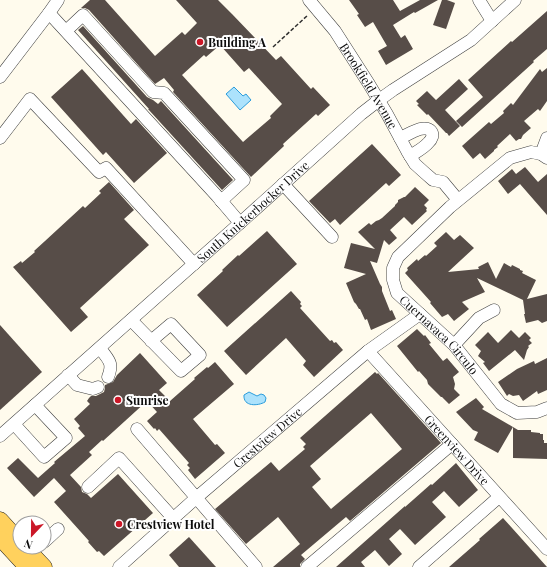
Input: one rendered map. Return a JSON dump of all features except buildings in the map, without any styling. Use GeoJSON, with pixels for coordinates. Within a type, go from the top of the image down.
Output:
{"type":"FeatureCollection","features":[{"type":"Feature","properties":{"kind":"main road"},"geometry":{"type":"LineString","coordinates":[[2,528],[12,536]]}},
{"type":"Feature","properties":{"kind":"main road"},"geometry":{"type":"LineString","coordinates":[[2,528],[4,542],[12,546]]}},
{"type":"Feature","properties":{"kind":"main road"},"geometry":{"type":"LineString","coordinates":[[0,553],[12,567]]}},
{"type":"Feature","properties":{"kind":"main road"},"geometry":{"type":"LineString","coordinates":[[31,555],[44,567]]}},
{"type":"Feature","properties":{"kind":"street"},"geometry":{"type":"LineString","coordinates":[[0,77],[50,13],[58,0]]}},
{"type":"Feature","properties":{"kind":"street"},"geometry":{"type":"LineString","coordinates":[[479,0],[492,21]]}},
{"type":"Feature","properties":{"kind":"street","name":"South Knickerbocker Drive"},"geometry":{"type":"LineString","coordinates":[[0,436],[144,310],[361,114],[392,90],[471,40],[515,0]]}},
{"type":"Feature","properties":{"kind":"street","name":"Brookfield Avenue"},"geometry":{"type":"LineString","coordinates":[[313,4],[336,31],[379,100],[415,164],[433,180],[443,182],[458,200]]}},
{"type":"Feature","properties":{"kind":"street"},"geometry":{"type":"LineString","coordinates":[[50,13],[240,223]]}},
{"type":"Feature","properties":{"kind":"street"},"geometry":{"type":"LineString","coordinates":[[66,31],[83,15],[153,92],[164,93],[244,180],[221,201]]}},
{"type":"Feature","properties":{"kind":"street"},"geometry":{"type":"LineString","coordinates":[[0,138],[30,99],[99,172],[106,168],[194,264]]}},
{"type":"Feature","properties":{"kind":"street"},"geometry":{"type":"LineString","coordinates":[[400,138],[413,131],[423,128],[429,129],[432,132],[432,139],[428,144],[410,156]]}},
{"type":"Feature","properties":{"kind":"street"},"geometry":{"type":"LineString","coordinates":[[544,156],[547,138]]}},
{"type":"Feature","properties":{"kind":"street","name":"Cuernavaca Circulo"},"geometry":{"type":"LineString","coordinates":[[544,156],[531,152],[510,158],[458,200],[398,256],[394,268],[393,280],[397,293],[454,345],[501,404],[517,413],[537,412],[547,408]]}},
{"type":"Feature","properties":{"kind":"street"},"geometry":{"type":"LineString","coordinates":[[283,184],[332,238]]}},
{"type":"Feature","properties":{"kind":"street"},"geometry":{"type":"LineString","coordinates":[[454,345],[479,318],[494,310]]}},
{"type":"Feature","properties":{"kind":"street","name":"Crestview Drive"},"geometry":{"type":"LineString","coordinates":[[119,567],[196,498],[368,351],[420,314]]}},
{"type":"Feature","properties":{"kind":"street"},"geometry":{"type":"LineString","coordinates":[[131,320],[151,341]]}},
{"type":"Feature","properties":{"kind":"street"},"geometry":{"type":"LineString","coordinates":[[100,348],[111,364],[108,377]]}},
{"type":"Feature","properties":{"kind":"street","name":"Greenview Drive"},"geometry":{"type":"LineString","coordinates":[[368,351],[547,549]]}},
{"type":"Feature","properties":{"kind":"street"},"geometry":{"type":"LineString","coordinates":[[68,375],[77,385],[93,389],[98,387]]}},
{"type":"Feature","properties":{"kind":"street"},"geometry":{"type":"LineString","coordinates":[[14,424],[44,457],[66,438],[35,405]]}},
{"type":"Feature","properties":{"kind":"street"},"geometry":{"type":"LineString","coordinates":[[137,429],[256,567]]}},
{"type":"Feature","properties":{"kind":"street"},"geometry":{"type":"LineString","coordinates":[[307,567],[452,444]]}},
{"type":"Feature","properties":{"kind":"street"},"geometry":{"type":"LineString","coordinates":[[88,487],[119,458],[173,518]]}},
{"type":"Feature","properties":{"kind":"street"},"geometry":{"type":"LineString","coordinates":[[419,567],[499,497]]}},
{"type":"Feature","properties":{"kind":"street"},"geometry":{"type":"LineString","coordinates":[[52,535],[58,529]]}},
{"type":"Feature","properties":{"kind":"path"},"geometry":{"type":"LineString","coordinates":[[273,47],[313,4]]}},
{"type":"Feature","properties":{"kind":"water"},"geometry":{"type":"Polygon","coordinates":[[[234,87],[243,96],[246,94],[251,100],[240,110],[226,94],[234,87]]]}},
{"type":"Feature","properties":{"kind":"water"},"geometry":{"type":"Polygon","coordinates":[[[249,392],[257,396],[261,394],[264,395],[266,398],[265,402],[255,405],[248,404],[244,399],[244,395],[249,392]]]}},
{"type":"Feature","properties":{"kind":"place","name":"Building A"},"geometry":{"type":"Point","coordinates":[200,42]}},
{"type":"Feature","properties":{"kind":"place","name":"Sunrise"},"geometry":{"type":"Point","coordinates":[118,400]}},
{"type":"Feature","properties":{"kind":"place","name":"Crestview Hotel"},"geometry":{"type":"Point","coordinates":[119,524]}}]}
